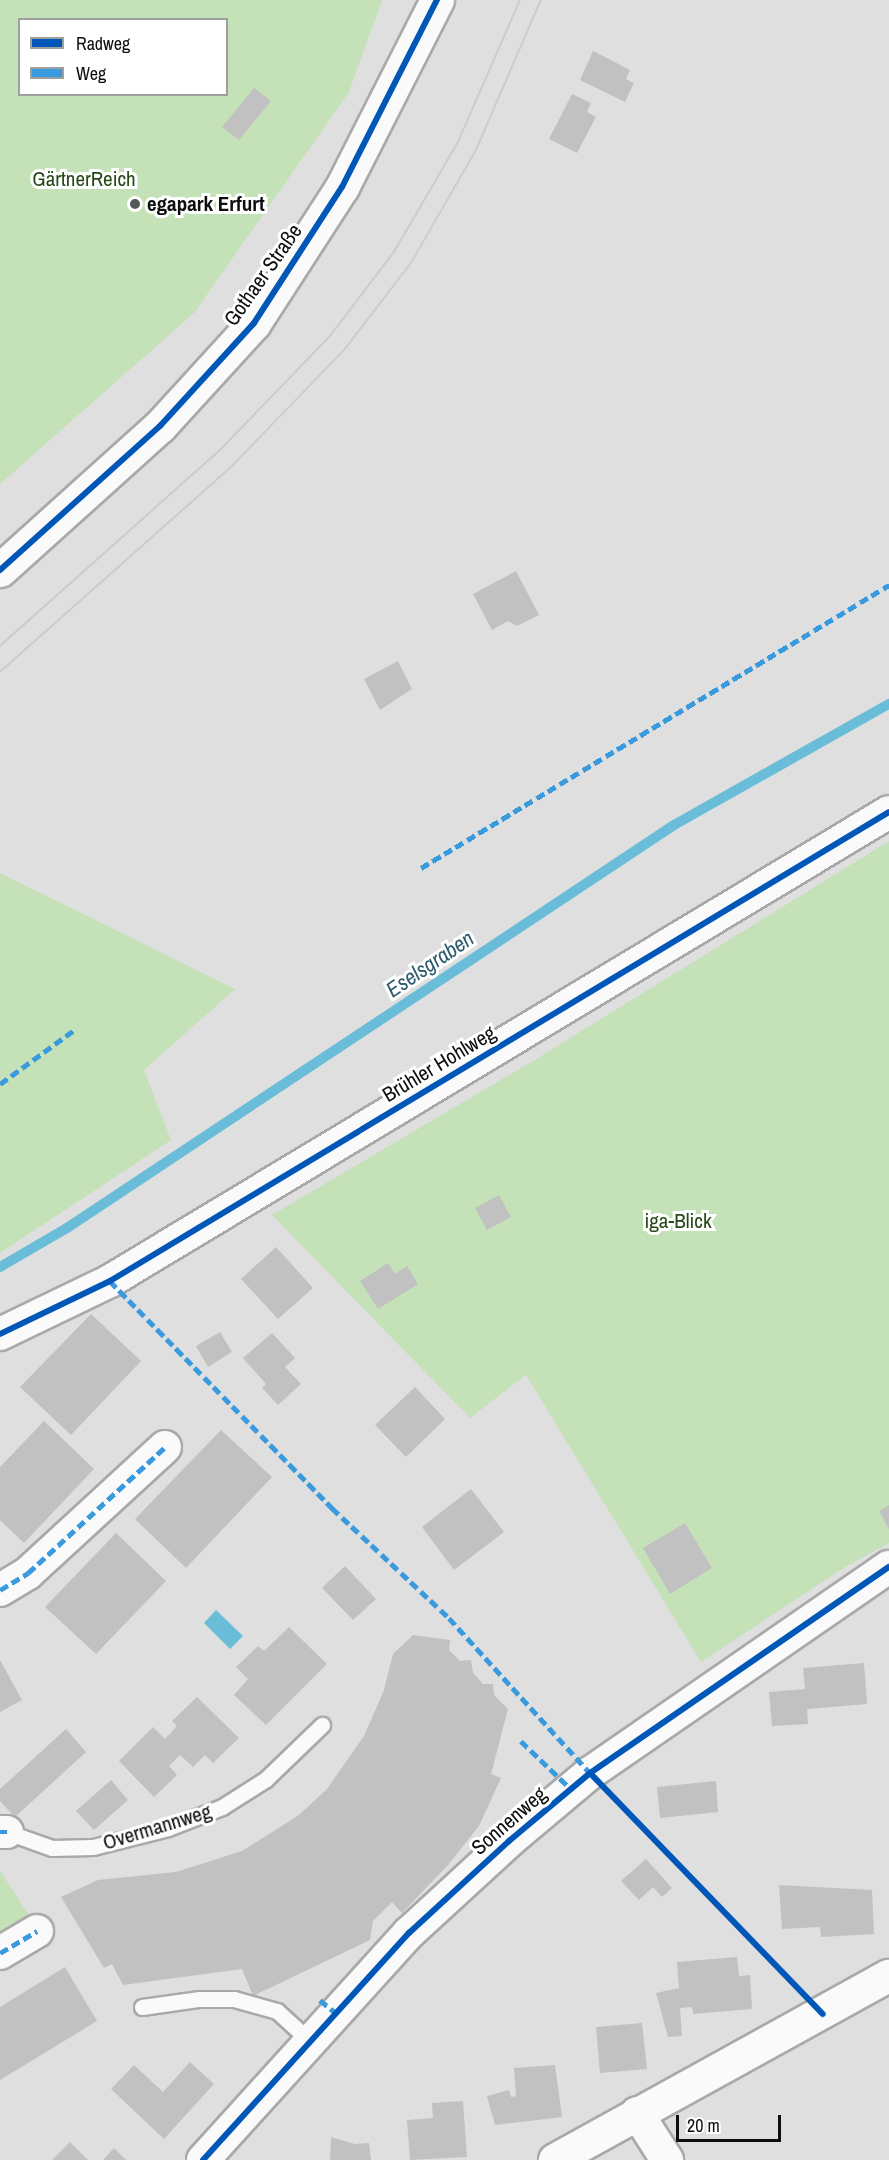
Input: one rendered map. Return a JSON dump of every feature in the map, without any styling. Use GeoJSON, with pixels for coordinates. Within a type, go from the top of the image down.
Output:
{"type":"FeatureCollection","features":[{"type":"Feature","properties":{"kind":"main road","name":"Gothaer Straße"},"geometry":{"type":"LineString","coordinates":[[0,570],[160,426],[254,323],[342,187],[437,0]]}},
{"type":"Feature","properties":{"kind":"street","name":"Brühler Hohlweg"},"geometry":{"type":"LineString","coordinates":[[0,1334],[110,1281],[889,812]]}},
{"type":"Feature","properties":{"kind":"street"},"geometry":{"type":"LineString","coordinates":[[0,1590],[28,1573],[165,1447]]}},
{"type":"Feature","properties":{"kind":"street","name":"Sonnenweg"},"geometry":{"type":"LineString","coordinates":[[203,2160],[312,2043],[409,1933],[590,1773],[889,1567]]}},
{"type":"Feature","properties":{"kind":"street"},"geometry":{"type":"LineString","coordinates":[[0,1953],[37,1931]]}},
{"type":"Feature","properties":{"kind":"street"},"geometry":{"type":"LineString","coordinates":[[555,2160],[889,1976]]}},
{"type":"Feature","properties":{"kind":"street"},"geometry":{"type":"LineString","coordinates":[[638,2113],[667,2160]]}},
{"type":"Feature","properties":{"kind":"lane","name":"Overmannweg"},"geometry":{"type":"LineString","coordinates":[[3,1832],[52,1848],[93,1847],[168,1828],[222,1807],[266,1779],[322,1725]]}},
{"type":"Feature","properties":{"kind":"lane"},"geometry":{"type":"LineString","coordinates":[[142,2007],[199,1998],[234,1999],[277,2011],[312,2043]]}},
{"type":"Feature","properties":{"kind":"green space","name":"egapark Erfurt"},"geometry":{"type":"Polygon","coordinates":[[[0,0],[382,0],[349,92],[194,313],[0,484],[0,0]]]}},
{"type":"Feature","properties":{"kind":"green space","name":"iga-Blick"},"geometry":{"type":"Polygon","coordinates":[[[889,841],[889,1543],[845,1567],[701,1662],[526,1375],[470,1418],[272,1215],[533,1061],[889,841]]]}},
{"type":"Feature","properties":{"kind":"green space"},"geometry":{"type":"Polygon","coordinates":[[[0,873],[235,989],[144,1070],[171,1140],[0,1253],[0,873]]]}},
{"type":"Feature","properties":{"kind":"green space"},"geometry":{"type":"Polygon","coordinates":[[[0,1871],[29,1915],[0,1933],[0,1871]]]}},
{"type":"Feature","properties":{"kind":"water"},"geometry":{"type":"Polygon","coordinates":[[[216,1610],[243,1636],[230,1649],[204,1623],[216,1610]]]}},
{"type":"Feature","properties":{"kind":"building"},"geometry":{"type":"Polygon","coordinates":[[[593,51],[630,70],[626,79],[634,83],[625,102],[580,80],[593,51]]]}},
{"type":"Feature","properties":{"kind":"building"},"geometry":{"type":"Polygon","coordinates":[[[254,88],[271,101],[239,140],[222,127],[254,88]]]}},
{"type":"Feature","properties":{"kind":"building"},"geometry":{"type":"Polygon","coordinates":[[[572,94],[591,103],[587,112],[596,117],[577,153],[549,139],[572,94]]]}},
{"type":"Feature","properties":{"kind":"building"},"geometry":{"type":"Polygon","coordinates":[[[516,571],[539,615],[517,626],[508,621],[492,630],[473,594],[516,571]]]}},
{"type":"Feature","properties":{"kind":"building"},"geometry":{"type":"Polygon","coordinates":[[[398,661],[412,689],[380,710],[364,679],[398,661]]]}},
{"type":"Feature","properties":{"kind":"building"},"geometry":{"type":"Polygon","coordinates":[[[499,1195],[511,1217],[487,1230],[475,1208],[499,1195]]]}},
{"type":"Feature","properties":{"kind":"building"},"geometry":{"type":"Polygon","coordinates":[[[276,1247],[313,1288],[278,1319],[241,1279],[276,1247]]]}},
{"type":"Feature","properties":{"kind":"building"},"geometry":{"type":"Polygon","coordinates":[[[388,1263],[395,1274],[407,1266],[418,1284],[378,1309],[360,1281],[388,1263]]]}},
{"type":"Feature","properties":{"kind":"building"},"geometry":{"type":"Polygon","coordinates":[[[91,1314],[141,1361],[71,1435],[20,1387],[91,1314]]]}},
{"type":"Feature","properties":{"kind":"building"},"geometry":{"type":"Polygon","coordinates":[[[220,1332],[232,1352],[208,1367],[196,1346],[220,1332]]]}},
{"type":"Feature","properties":{"kind":"building"},"geometry":{"type":"Polygon","coordinates":[[[272,1333],[295,1358],[285,1367],[301,1384],[278,1405],[262,1388],[266,1384],[243,1358],[272,1333]]]}},
{"type":"Feature","properties":{"kind":"building"},"geometry":{"type":"Polygon","coordinates":[[[415,1387],[445,1419],[406,1457],[375,1425],[415,1387]]]}},
{"type":"Feature","properties":{"kind":"building"},"geometry":{"type":"Polygon","coordinates":[[[44,1421],[94,1469],[24,1543],[0,1520],[0,1467],[44,1421]]]}},
{"type":"Feature","properties":{"kind":"building"},"geometry":{"type":"Polygon","coordinates":[[[221,1430],[272,1477],[186,1568],[135,1519],[221,1430]]]}},
{"type":"Feature","properties":{"kind":"building"},"geometry":{"type":"Polygon","coordinates":[[[471,1489],[504,1532],[454,1570],[422,1527],[471,1489]]]}},
{"type":"Feature","properties":{"kind":"building"},"geometry":{"type":"Polygon","coordinates":[[[889,1505],[889,1529],[879,1511],[889,1505]]]}},
{"type":"Feature","properties":{"kind":"building"},"geometry":{"type":"Polygon","coordinates":[[[685,1523],[712,1568],[670,1594],[643,1548],[685,1523]]]}},
{"type":"Feature","properties":{"kind":"building"},"geometry":{"type":"Polygon","coordinates":[[[116,1533],[166,1581],[96,1654],[45,1607],[116,1533]]]}},
{"type":"Feature","properties":{"kind":"building"},"geometry":{"type":"Polygon","coordinates":[[[345,1566],[376,1599],[353,1620],[322,1588],[345,1566]]]}},
{"type":"Feature","properties":{"kind":"building"},"geometry":{"type":"Polygon","coordinates":[[[289,1627],[327,1664],[266,1725],[234,1695],[248,1679],[236,1667],[258,1646],[264,1651],[289,1627]]]}},
{"type":"Feature","properties":{"kind":"building"},"geometry":{"type":"Polygon","coordinates":[[[413,1635],[450,1640],[449,1650],[460,1661],[471,1660],[473,1673],[483,1684],[493,1684],[494,1695],[508,1709],[491,1774],[501,1778],[479,1826],[448,1865],[402,1913],[392,1902],[373,1921],[370,1940],[253,1996],[242,1969],[123,1985],[112,1964],[104,1968],[61,1897],[98,1880],[176,1872],[242,1851],[299,1815],[327,1789],[364,1736],[384,1690],[393,1654],[413,1635]]]}},
{"type":"Feature","properties":{"kind":"building"},"geometry":{"type":"Polygon","coordinates":[[[0,1660],[22,1700],[0,1712],[0,1660]]]}},
{"type":"Feature","properties":{"kind":"building"},"geometry":{"type":"Polygon","coordinates":[[[864,1663],[867,1704],[807,1709],[808,1724],[772,1726],[769,1692],[805,1689],[803,1668],[864,1663]]]}},
{"type":"Feature","properties":{"kind":"building"},"geometry":{"type":"Polygon","coordinates":[[[197,1697],[239,1738],[213,1763],[205,1755],[193,1767],[180,1755],[169,1766],[177,1775],[154,1797],[119,1761],[153,1727],[165,1739],[177,1726],[172,1721],[197,1697]]]}},
{"type":"Feature","properties":{"kind":"building"},"geometry":{"type":"Polygon","coordinates":[[[66,1729],[86,1752],[15,1817],[0,1801],[0,1789],[66,1729]]]}},
{"type":"Feature","properties":{"kind":"building"},"geometry":{"type":"Polygon","coordinates":[[[111,1780],[128,1800],[94,1830],[76,1811],[111,1780]]]}},
{"type":"Feature","properties":{"kind":"building"},"geometry":{"type":"Polygon","coordinates":[[[716,1781],[718,1812],[660,1818],[657,1787],[716,1781]]]}},
{"type":"Feature","properties":{"kind":"building"},"geometry":{"type":"Polygon","coordinates":[[[646,1859],[672,1888],[662,1897],[653,1887],[639,1900],[621,1881],[646,1859]]]}},
{"type":"Feature","properties":{"kind":"building"},"geometry":{"type":"Polygon","coordinates":[[[779,1885],[872,1890],[874,1934],[821,1937],[820,1927],[782,1929],[779,1885]]]}},
{"type":"Feature","properties":{"kind":"building"},"geometry":{"type":"Polygon","coordinates":[[[737,1957],[739,1976],[750,1975],[752,2009],[693,2014],[692,2007],[680,2008],[682,2036],[668,2037],[656,1993],[679,1988],[677,1962],[737,1957]]]}},
{"type":"Feature","properties":{"kind":"building"},"geometry":{"type":"Polygon","coordinates":[[[65,1967],[97,2021],[0,2080],[0,2007],[65,1967]]]}},
{"type":"Feature","properties":{"kind":"building"},"geometry":{"type":"Polygon","coordinates":[[[642,2023],[647,2069],[600,2073],[596,2027],[642,2023]]]}},
{"type":"Feature","properties":{"kind":"building"},"geometry":{"type":"Polygon","coordinates":[[[190,2062],[214,2084],[164,2139],[111,2089],[134,2065],[163,2092],[190,2062]]]}},
{"type":"Feature","properties":{"kind":"building"},"geometry":{"type":"Polygon","coordinates":[[[555,2065],[562,2117],[495,2125],[487,2096],[509,2090],[511,2097],[516,2096],[514,2068],[555,2065]]]}},
{"type":"Feature","properties":{"kind":"building"},"geometry":{"type":"Polygon","coordinates":[[[463,2101],[467,2157],[410,2160],[407,2120],[433,2118],[432,2103],[463,2101]]]}},
{"type":"Feature","properties":{"kind":"building"},"geometry":{"type":"Polygon","coordinates":[[[331,2137],[355,2144],[369,2143],[371,2160],[330,2160],[331,2137]]]}},
{"type":"Feature","properties":{"kind":"building"},"geometry":{"type":"Polygon","coordinates":[[[70,2142],[88,2160],[52,2160],[70,2142]]]}},
{"type":"Feature","properties":{"kind":"building"},"geometry":{"type":"Polygon","coordinates":[[[114,2148],[126,2160],[103,2160],[114,2148]]]}},
{"type":"Feature","properties":{"kind":"waterway","name":"Eselsgraben"},"geometry":{"type":"LineString","coordinates":[[0,1267],[67,1228],[674,825],[889,704]]}},
{"type":"Feature","properties":{"kind":"tram line"},"geometry":{"type":"LineString","coordinates":[[0,646],[222,448],[330,336],[394,252],[458,142],[520,0]]}},
{"type":"Feature","properties":{"kind":"tram line"},"geometry":{"type":"LineString","coordinates":[[0,672],[235,463],[345,349],[411,263],[476,150],[541,0]]}},
{"type":"Feature","properties":{"kind":"marked path"},"geometry":{"type":"LineString","coordinates":[[421,868],[889,585]]}},
{"type":"Feature","properties":{"kind":"marked path"},"geometry":{"type":"LineString","coordinates":[[0,1084],[74,1030]]}},
{"type":"Feature","properties":{"kind":"marked path"},"geometry":{"type":"LineString","coordinates":[[110,1281],[332,1508],[449,1618],[590,1773]]}},
{"type":"Feature","properties":{"kind":"marked path"},"geometry":{"type":"LineString","coordinates":[[0,1590],[28,1573],[165,1447]]}},
{"type":"Feature","properties":{"kind":"marked path"},"geometry":{"type":"LineString","coordinates":[[521,1741],[571,1789]]}},
{"type":"Feature","properties":{"kind":"marked path"},"geometry":{"type":"LineString","coordinates":[[0,1832],[7,1832]]}},
{"type":"Feature","properties":{"kind":"marked path"},"geometry":{"type":"LineString","coordinates":[[0,1953],[37,1931]]}},
{"type":"Feature","properties":{"kind":"marked path"},"geometry":{"type":"LineString","coordinates":[[320,2000],[337,2014]]}},
{"type":"Feature","properties":{"kind":"cycle path"},"geometry":{"type":"LineString","coordinates":[[0,570],[160,426],[254,323],[342,187],[437,0]]}},
{"type":"Feature","properties":{"kind":"cycle path"},"geometry":{"type":"LineString","coordinates":[[0,1334],[110,1281],[889,812]]}},
{"type":"Feature","properties":{"kind":"cycle path"},"geometry":{"type":"LineString","coordinates":[[203,2160],[409,1933],[509,1841],[590,1773],[889,1567]]}},
{"type":"Feature","properties":{"kind":"cycle path"},"geometry":{"type":"LineString","coordinates":[[590,1773],[823,2014]]}},
{"type":"Feature","properties":{"kind":"place","name":"egapark Erfurt"},"geometry":{"type":"Point","coordinates":[135,204]}},
{"type":"Feature","properties":{"kind":"park label","name":"GärtnerReich"},"geometry":{"type":"Point","coordinates":[84,179]}}]}
